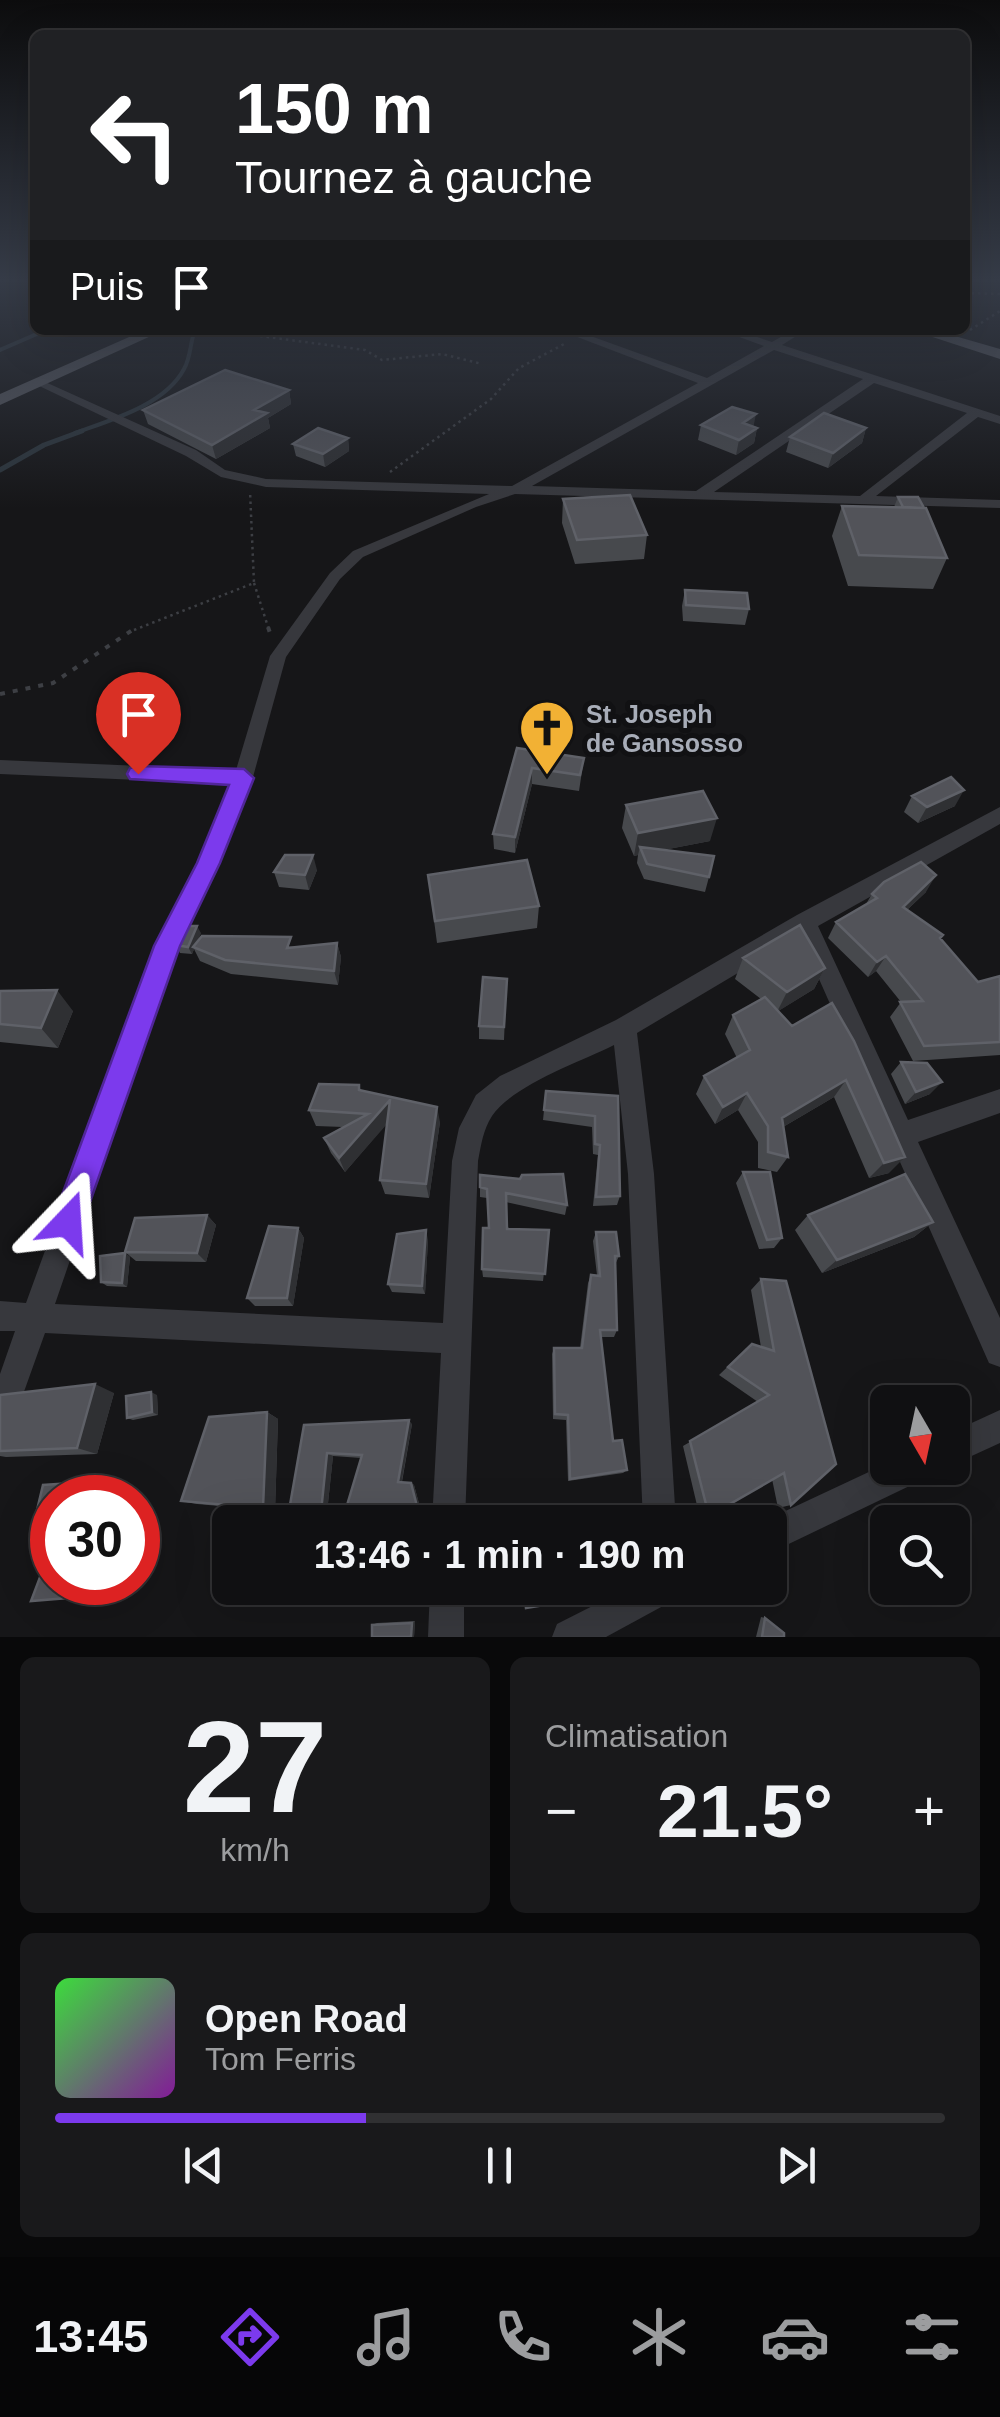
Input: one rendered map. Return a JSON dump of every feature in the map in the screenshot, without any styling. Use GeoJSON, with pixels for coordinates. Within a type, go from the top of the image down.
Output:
{"type":"FeatureCollection","features":[{"type":"Feature","properties":{"kind":"main road"},"geometry":{"type":"LineString","coordinates":[[0,400],[98,356]]}},
{"type":"Feature","properties":{"kind":"street"},"geometry":{"type":"LineString","coordinates":[[636,356],[708,382]]}},
{"type":"Feature","properties":{"kind":"street"},"geometry":{"type":"LineString","coordinates":[[0,1417],[167,946],[244,778],[278,656],[334,576],[358,554],[470,504],[517,489],[754,356]]}},
{"type":"Feature","properties":{"kind":"street"},"geometry":{"type":"LineString","coordinates":[[808,356],[1000,420]]}},
{"type":"Feature","properties":{"kind":"street"},"geometry":{"type":"LineString","coordinates":[[700,494],[873,378]]}},
{"type":"Feature","properties":{"kind":"street"},"geometry":{"type":"LineString","coordinates":[[38,383],[191,453],[221,473],[250,481],[1000,504]]}},
{"type":"Feature","properties":{"kind":"street"},"geometry":{"type":"LineString","coordinates":[[863,500],[976,412]]}},
{"type":"Feature","properties":{"kind":"street"},"geometry":{"type":"LineString","coordinates":[[0,766],[244,778]]}},
{"type":"Feature","properties":{"kind":"street"},"geometry":{"type":"LineString","coordinates":[[450,1505],[465,1161],[472,1128],[485,1104],[508,1084],[624,1028],[805,922],[1000,816]]}},
{"type":"Feature","properties":{"kind":"street"},"geometry":{"type":"LineString","coordinates":[[805,922],[1000,1352]]}},
{"type":"Feature","properties":{"kind":"street"},"geometry":{"type":"LineString","coordinates":[[624,1028],[641,1174],[659,1505]]}},
{"type":"Feature","properties":{"kind":"street"},"geometry":{"type":"LineString","coordinates":[[902,1135],[1000,1100]]}},
{"type":"Feature","properties":{"kind":"street"},"geometry":{"type":"LineString","coordinates":[[0,1316],[455,1339]]}},
{"type":"Feature","properties":{"kind":"street"},"geometry":{"type":"LineString","coordinates":[[970,1440],[1000,1426]]}},
{"type":"Feature","properties":{"kind":"street"},"geometry":{"type":"LineString","coordinates":[[787,1528],[878,1485]]}},
{"type":"Feature","properties":{"kind":"street"},"geometry":{"type":"LineString","coordinates":[[446,1637],[447,1605]]}},
{"type":"Feature","properties":{"kind":"street"},"geometry":{"type":"LineString","coordinates":[[570,1637],[630,1605]]}},
{"type":"Feature","properties":{"kind":"path"},"geometry":{"type":"LineString","coordinates":[[376,356],[382,360],[418,356]]}},
{"type":"Feature","properties":{"kind":"path"},"geometry":{"type":"LineString","coordinates":[[452,356],[482,364]]}},
{"type":"Feature","properties":{"kind":"path"},"geometry":{"type":"LineString","coordinates":[[373,485],[491,399],[519,368],[545,356]]}},
{"type":"Feature","properties":{"kind":"path"},"geometry":{"type":"LineString","coordinates":[[250,481],[254,583],[278,656]]}},
{"type":"Feature","properties":{"kind":"path"},"geometry":{"type":"LineString","coordinates":[[0,694],[53,683],[142,625],[254,583]]}},
{"type":"Feature","properties":{"kind":"building"},"geometry":{"type":"Polygon","coordinates":[[[225,370],[289,390],[254,410],[267,413],[212,445],[143,410],[225,370]]]}},
{"type":"Feature","properties":{"kind":"building"},"geometry":{"type":"Polygon","coordinates":[[[732,407],[756,414],[743,423],[757,428],[739,440],[701,425],[732,407]]]}},
{"type":"Feature","properties":{"kind":"building"},"geometry":{"type":"Polygon","coordinates":[[[824,413],[866,428],[833,453],[790,437],[824,413]]]}},
{"type":"Feature","properties":{"kind":"building"},"geometry":{"type":"Polygon","coordinates":[[[318,428],[348,438],[323,454],[293,444],[318,428]]]}},
{"type":"Feature","properties":{"kind":"building"},"geometry":{"type":"Polygon","coordinates":[[[630,495],[647,535],[577,540],[563,499],[630,495]]]}},
{"type":"Feature","properties":{"kind":"building"},"geometry":{"type":"Polygon","coordinates":[[[898,497],[918,497],[924,508],[903,507],[898,497]]]}},
{"type":"Feature","properties":{"kind":"building"},"geometry":{"type":"Polygon","coordinates":[[[842,506],[926,508],[947,558],[859,555],[842,506]]]}},
{"type":"Feature","properties":{"kind":"building"},"geometry":{"type":"Polygon","coordinates":[[[685,590],[747,593],[749,609],[686,605],[685,590]]]}},
{"type":"Feature","properties":{"kind":"building"},"geometry":{"type":"Polygon","coordinates":[[[517,748],[584,758],[580,775],[532,768],[515,837],[493,834],[517,748]]]}},
{"type":"Feature","properties":{"kind":"building"},"geometry":{"type":"Polygon","coordinates":[[[951,777],[964,790],[927,807],[912,796],[951,777]]]}},
{"type":"Feature","properties":{"kind":"building"},"geometry":{"type":"Polygon","coordinates":[[[703,791],[717,818],[638,833],[626,805],[703,791]]]}},
{"type":"Feature","properties":{"kind":"building"},"geometry":{"type":"Polygon","coordinates":[[[640,847],[714,856],[709,877],[647,864],[640,847]]]}},
{"type":"Feature","properties":{"kind":"building"},"geometry":{"type":"Polygon","coordinates":[[[285,855],[313,855],[305,875],[274,872],[285,855]]]}},
{"type":"Feature","properties":{"kind":"building"},"geometry":{"type":"Polygon","coordinates":[[[527,860],[539,906],[435,921],[428,875],[527,860]]]}},
{"type":"Feature","properties":{"kind":"building"},"geometry":{"type":"Polygon","coordinates":[[[921,862],[936,875],[903,907],[943,935],[940,938],[978,982],[1000,976],[1000,1042],[924,1046],[900,1002],[923,1001],[886,956],[877,962],[836,922],[877,898],[872,894],[884,882],[921,862]]]}},
{"type":"Feature","properties":{"kind":"building"},"geometry":{"type":"Polygon","coordinates":[[[800,925],[825,968],[787,992],[743,958],[800,925]]]}},
{"type":"Feature","properties":{"kind":"building"},"geometry":{"type":"Polygon","coordinates":[[[184,926],[197,926],[188,947],[176,945],[184,926]]]}},
{"type":"Feature","properties":{"kind":"building"},"geometry":{"type":"Polygon","coordinates":[[[202,936],[291,937],[287,948],[337,943],[334,971],[225,960],[193,947],[202,936]]]}},
{"type":"Feature","properties":{"kind":"building"},"geometry":{"type":"Polygon","coordinates":[[[483,977],[507,979],[504,1027],[479,1026],[483,977]]]}},
{"type":"Feature","properties":{"kind":"building"},"geometry":{"type":"Polygon","coordinates":[[[57,990],[41,1028],[0,1024],[0,991],[57,990]]]}},
{"type":"Feature","properties":{"kind":"building"},"geometry":{"type":"Polygon","coordinates":[[[765,997],[792,1026],[832,1003],[854,1041],[905,1157],[884,1163],[846,1080],[782,1118],[788,1157],[768,1152],[768,1126],[747,1093],[723,1107],[704,1076],[750,1050],[733,1015],[765,997]]]}},
{"type":"Feature","properties":{"kind":"building"},"geometry":{"type":"Polygon","coordinates":[[[901,1062],[927,1063],[942,1082],[916,1092],[901,1062]]]}},
{"type":"Feature","properties":{"kind":"building"},"geometry":{"type":"Polygon","coordinates":[[[319,1084],[359,1085],[359,1090],[437,1107],[426,1184],[380,1180],[390,1100],[339,1158],[324,1138],[368,1114],[309,1110],[319,1084]]]}},
{"type":"Feature","properties":{"kind":"building"},"geometry":{"type":"Polygon","coordinates":[[[546,1091],[618,1096],[620,1196],[596,1197],[600,1145],[595,1144],[595,1116],[544,1110],[546,1091]]]}},
{"type":"Feature","properties":{"kind":"building"},"geometry":{"type":"Polygon","coordinates":[[[743,1172],[770,1172],[782,1238],[767,1240],[743,1172]]]}},
{"type":"Feature","properties":{"kind":"building"},"geometry":{"type":"Polygon","coordinates":[[[563,1174],[567,1205],[506,1193],[507,1229],[549,1230],[545,1274],[482,1269],[483,1228],[489,1228],[487,1189],[480,1187],[480,1175],[520,1179],[522,1175],[563,1174]]]}},
{"type":"Feature","properties":{"kind":"building"},"geometry":{"type":"Polygon","coordinates":[[[905,1174],[933,1222],[837,1260],[808,1215],[905,1174]]]}},
{"type":"Feature","properties":{"kind":"building"},"geometry":{"type":"Polygon","coordinates":[[[207,1215],[197,1253],[125,1252],[135,1218],[207,1215]]]}},
{"type":"Feature","properties":{"kind":"building"},"geometry":{"type":"Polygon","coordinates":[[[269,1226],[298,1228],[287,1298],[247,1298],[269,1226]]]}},
{"type":"Feature","properties":{"kind":"building"},"geometry":{"type":"Polygon","coordinates":[[[426,1230],[422,1286],[388,1284],[397,1234],[426,1230]]]}},
{"type":"Feature","properties":{"kind":"building"},"geometry":{"type":"Polygon","coordinates":[[[596,1232],[616,1232],[617,1330],[600,1330],[613,1441],[622,1440],[627,1470],[570,1479],[568,1415],[555,1414],[554,1348],[582,1348],[591,1275],[600,1276],[596,1232]]]}},
{"type":"Feature","properties":{"kind":"building"},"geometry":{"type":"Polygon","coordinates":[[[125,1253],[122,1283],[101,1282],[100,1256],[125,1253]]]}},
{"type":"Feature","properties":{"kind":"building"},"geometry":{"type":"Polygon","coordinates":[[[761,1279],[786,1281],[836,1464],[791,1505],[784,1473],[728,1505],[706,1505],[690,1441],[769,1395],[728,1367],[752,1344],[774,1351],[761,1279]]]}},
{"type":"Feature","properties":{"kind":"building"},"geometry":{"type":"Polygon","coordinates":[[[95,1384],[77,1448],[0,1451],[0,1395],[95,1384]]]}},
{"type":"Feature","properties":{"kind":"building"},"geometry":{"type":"Polygon","coordinates":[[[151,1392],[152,1412],[127,1418],[126,1396],[151,1392]]]}},
{"type":"Feature","properties":{"kind":"building"},"geometry":{"type":"Polygon","coordinates":[[[267,1412],[263,1505],[181,1501],[209,1417],[267,1412]]]}},
{"type":"Feature","properties":{"kind":"building"},"geometry":{"type":"Polygon","coordinates":[[[409,1420],[398,1482],[411,1483],[417,1505],[347,1505],[362,1455],[327,1453],[322,1505],[290,1505],[304,1425],[409,1420]]]}},
{"type":"Feature","properties":{"kind":"building"},"geometry":{"type":"Polygon","coordinates":[[[765,1618],[784,1633],[784,1637],[762,1637],[765,1618]]]}},
{"type":"Feature","properties":{"kind":"building"},"geometry":{"type":"Polygon","coordinates":[[[412,1623],[411,1637],[372,1637],[372,1625],[412,1623]]]}},
{"type":"Feature","properties":{"kind":"waterway"},"geometry":{"type":"LineString","coordinates":[[75,433],[151,402],[175,382],[189,356]]}},
{"type":"Feature","properties":{"kind":"waterway"},"geometry":{"type":"LineString","coordinates":[[0,470],[44,445],[82,431]]}},
{"type":"Feature","properties":{"kind":"place","name":"St. Joseph de Gansosso"},"geometry":{"type":"Point","coordinates":[547,777]}},
{"type":"Feature","properties":{"kind":"route"},"geometry":{"type":"LineString","coordinates":[[68,1222],[167,946],[244,778],[138,774]]}}]}
